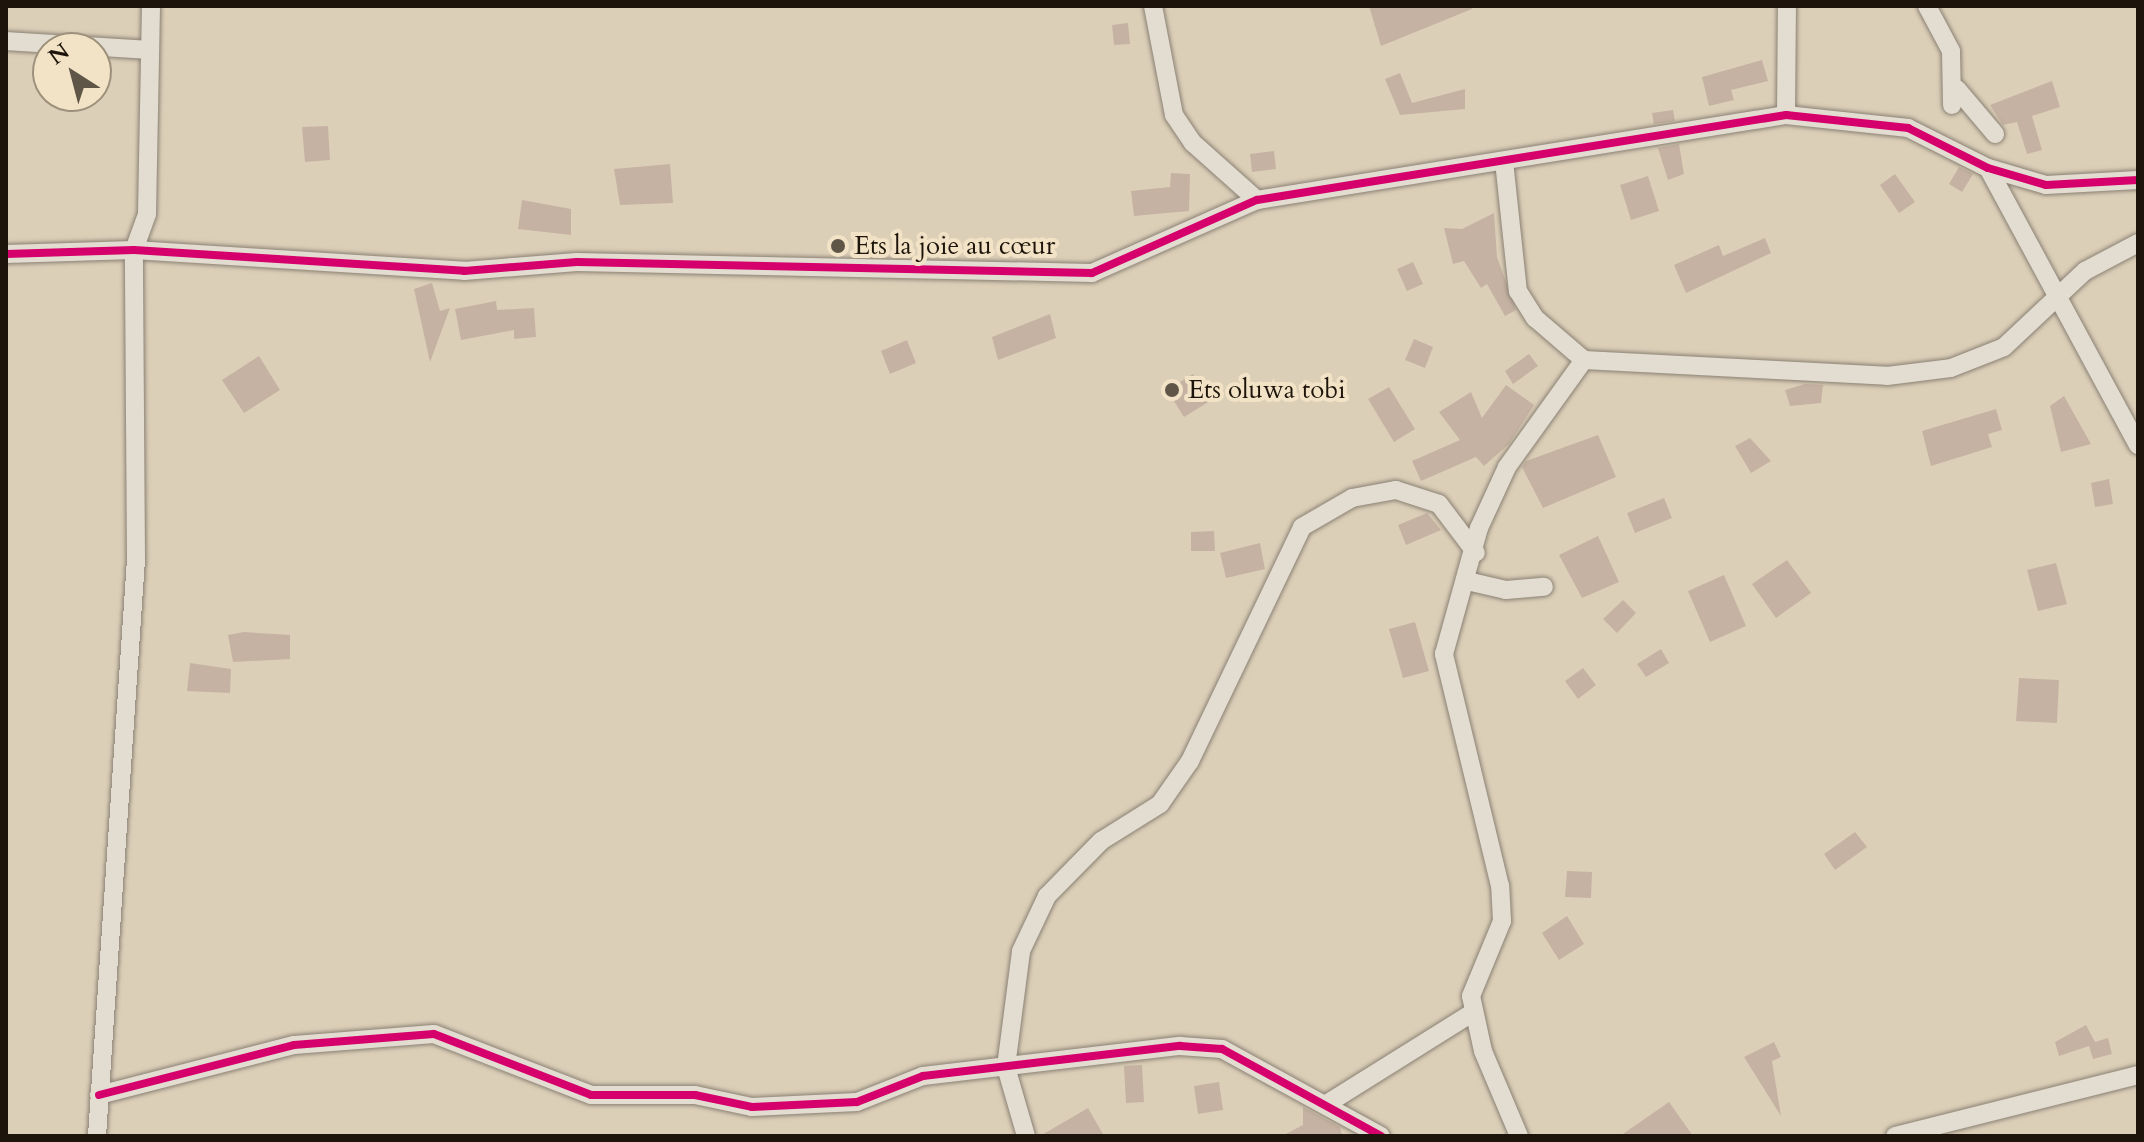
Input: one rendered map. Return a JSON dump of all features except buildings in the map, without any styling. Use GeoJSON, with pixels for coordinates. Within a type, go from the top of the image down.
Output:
{"type":"FeatureCollection","features":[{"type":"Feature","properties":{"kind":"street"},"geometry":{"type":"LineString","coordinates":[[97,1136],[136,560],[134,250],[147,214],[151,6]]}},
{"type":"Feature","properties":{"kind":"street"},"geometry":{"type":"LineString","coordinates":[[1153,6],[1174,115],[1193,143],[1257,200]]}},
{"type":"Feature","properties":{"kind":"street"},"geometry":{"type":"LineString","coordinates":[[1786,115],[1787,6]]}},
{"type":"Feature","properties":{"kind":"street"},"geometry":{"type":"LineString","coordinates":[[1927,6],[1951,51],[1954,97],[1995,134]]}},
{"type":"Feature","properties":{"kind":"street"},"geometry":{"type":"LineString","coordinates":[[6,41],[150,50]]}},
{"type":"Feature","properties":{"kind":"street"},"geometry":{"type":"LineString","coordinates":[[6,254],[91,256],[134,250],[464,271],[577,262],[1092,273],[1257,200],[1786,115],[1908,128],[1988,168],[2046,185],[2138,180]]}},
{"type":"Feature","properties":{"kind":"street"},"geometry":{"type":"LineString","coordinates":[[1504,161],[1518,291],[1535,318],[1584,360],[1887,376],[1951,368],[2004,347],[2085,271],[2138,243]]}},
{"type":"Feature","properties":{"kind":"street"},"geometry":{"type":"LineString","coordinates":[[1988,168],[2138,445]]}},
{"type":"Feature","properties":{"kind":"street"},"geometry":{"type":"LineString","coordinates":[[91,256],[124,244],[147,214]]}},
{"type":"Feature","properties":{"kind":"street"},"geometry":{"type":"LineString","coordinates":[[1519,1136],[1471,996],[1502,921],[1487,819],[1444,654],[1507,467],[1584,360]]}},
{"type":"Feature","properties":{"kind":"street"},"geometry":{"type":"LineString","coordinates":[[1026,1136],[1006,1067],[1009,1000],[1021,951],[1047,896],[1101,841],[1160,804],[1190,761],[1302,527],[1352,498],[1396,490],[1439,504],[1476,553]]}},
{"type":"Feature","properties":{"kind":"street"},"geometry":{"type":"LineString","coordinates":[[1467,581],[1506,590],[1544,587]]}},
{"type":"Feature","properties":{"kind":"street"},"geometry":{"type":"LineString","coordinates":[[1325,1105],[1474,1012]]}},
{"type":"Feature","properties":{"kind":"street"},"geometry":{"type":"LineString","coordinates":[[99,1095],[294,1045],[434,1034],[591,1095],[695,1095],[752,1107],[857,1102],[923,1076],[1151,1048],[1222,1049],[1381,1136]]}},
{"type":"Feature","properties":{"kind":"street"},"geometry":{"type":"LineString","coordinates":[[1895,1136],[2138,1075]]}},
{"type":"Feature","properties":{"kind":"cycle path"},"geometry":{"type":"LineString","coordinates":[[6,254],[134,250],[464,271],[577,262],[1092,273],[1257,200],[1786,115],[1908,128],[1988,168],[2046,185],[2138,180]]}},
{"type":"Feature","properties":{"kind":"cycle path"},"geometry":{"type":"LineString","coordinates":[[99,1095],[294,1045],[434,1034],[591,1095],[695,1095],[752,1107],[857,1102],[923,1076],[1180,1046],[1222,1049],[1381,1136]]}},
{"type":"Feature","properties":{"kind":"place","name":"Ets la joie au cœur"},"geometry":{"type":"Point","coordinates":[838,246]}},
{"type":"Feature","properties":{"kind":"place","name":"Ets oluwa tobi"},"geometry":{"type":"Point","coordinates":[1172,390]}}]}
